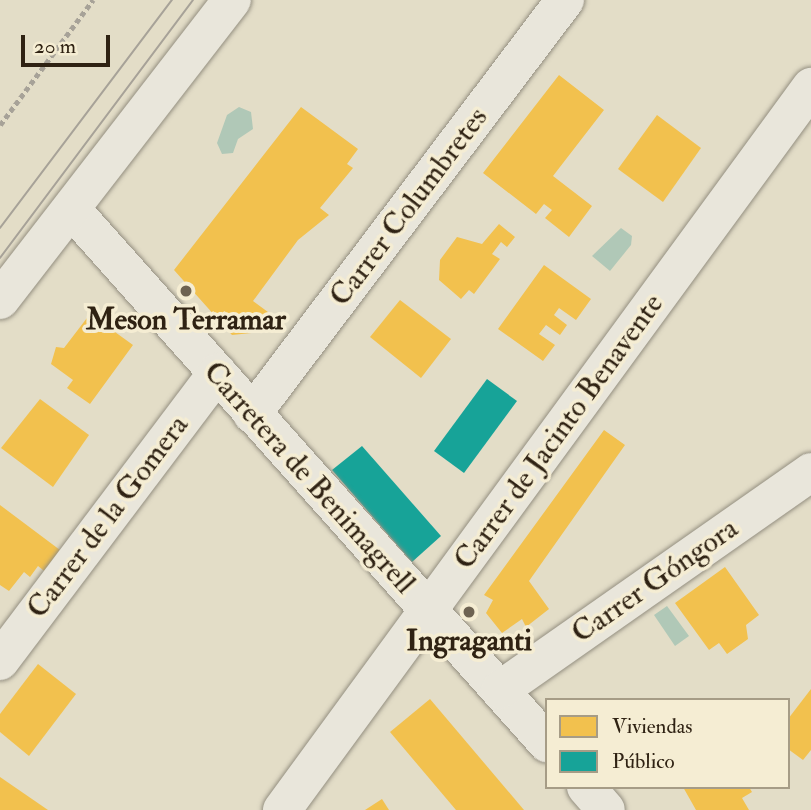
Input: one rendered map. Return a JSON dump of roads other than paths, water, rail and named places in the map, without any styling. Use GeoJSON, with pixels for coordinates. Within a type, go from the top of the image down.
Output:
{"type":"FeatureCollection","features":[{"type":"Feature","properties":{"kind":"street"},"geometry":{"type":"LineString","coordinates":[[0,300],[73,211],[232,0]]}},
{"type":"Feature","properties":{"kind":"street","name":"Carrer Columbretes"},"geometry":{"type":"LineString","coordinates":[[252,414],[565,0]]}},
{"type":"Feature","properties":{"kind":"street","name":"Carrer de Jacinto Benavente"},"geometry":{"type":"LineString","coordinates":[[282,810],[811,87]]}},
{"type":"Feature","properties":{"kind":"street","name":"Carretera de Benimagrell"},"geometry":{"type":"LineString","coordinates":[[73,211],[545,741]]}},
{"type":"Feature","properties":{"kind":"street","name":"Carrer de la Gomera"},"geometry":{"type":"LineString","coordinates":[[0,661],[217,373]]}},
{"type":"Feature","properties":{"kind":"street","name":"Carrer Góngora"},"geometry":{"type":"LineString","coordinates":[[500,690],[811,472]]}},
{"type":"Feature","properties":{"kind":"street"},"geometry":{"type":"LineString","coordinates":[[588,789],[606,810]]}},
{"type":"Feature","properties":{"kind":"tram line"},"geometry":{"type":"LineString","coordinates":[[0,228],[172,0]]}},
{"type":"Feature","properties":{"kind":"tram line"},"geometry":{"type":"LineString","coordinates":[[0,258],[193,0]]}},
{"type":"Feature","properties":{"kind":"place","name":"Meson Terramar"},"geometry":{"type":"Point","coordinates":[186,291]}},
{"type":"Feature","properties":{"kind":"place","name":"Ingraganti"},"geometry":{"type":"Point","coordinates":[469,612]}}]}
